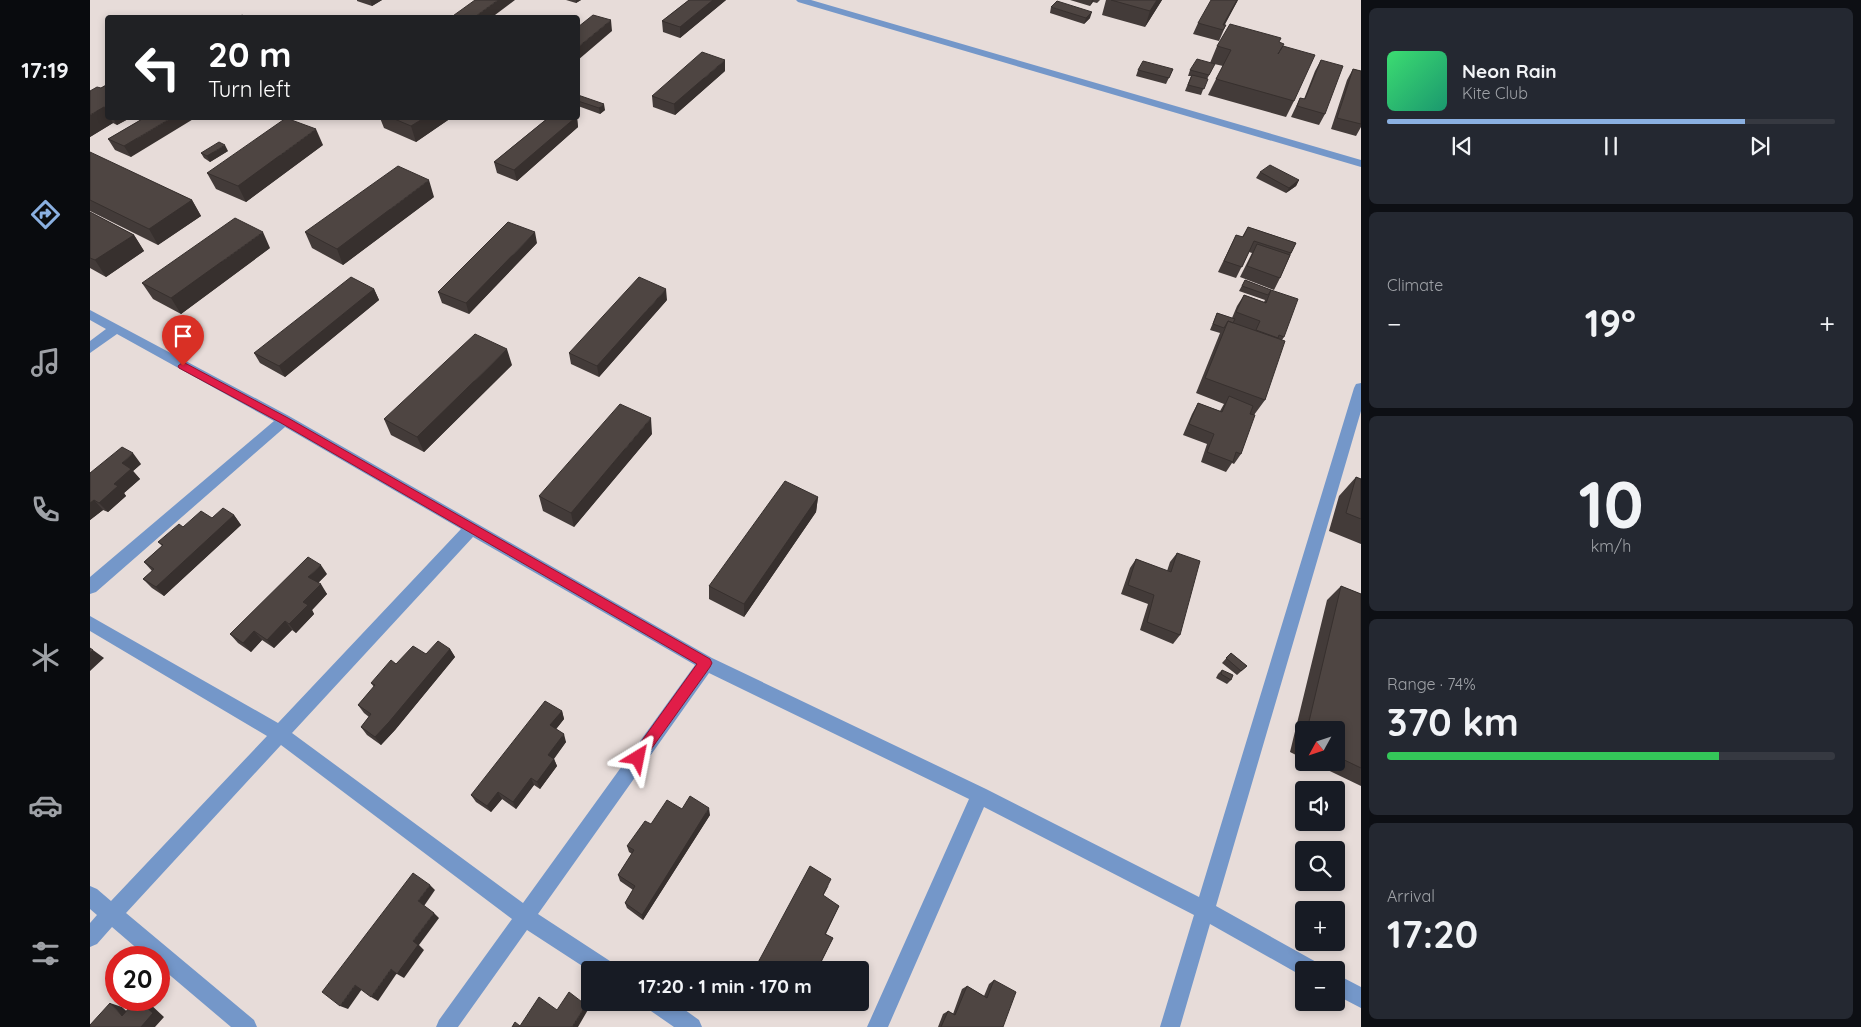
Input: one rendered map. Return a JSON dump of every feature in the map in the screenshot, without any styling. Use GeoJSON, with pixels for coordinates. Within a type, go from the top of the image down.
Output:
{"type":"FeatureCollection","features":[{"type":"Feature","properties":{"kind":"lane"},"geometry":{"type":"LineString","coordinates":[[801,0],[1361,164]]}},
{"type":"Feature","properties":{"kind":"lane"},"geometry":{"type":"LineString","coordinates":[[90,314],[284,420],[706,663],[980,795],[1206,911],[1295,961]]}},
{"type":"Feature","properties":{"kind":"lane"},"geometry":{"type":"LineString","coordinates":[[90,348],[115,329]]}},
{"type":"Feature","properties":{"kind":"lane"},"geometry":{"type":"LineString","coordinates":[[1170,1027],[1361,388]]}},
{"type":"Feature","properties":{"kind":"lane"},"geometry":{"type":"LineString","coordinates":[[90,587],[284,420]]}},
{"type":"Feature","properties":{"kind":"lane"},"geometry":{"type":"LineString","coordinates":[[90,937],[471,528]]}},
{"type":"Feature","properties":{"kind":"lane"},"geometry":{"type":"LineString","coordinates":[[90,623],[280,734],[524,916],[592,961]]}},
{"type":"Feature","properties":{"kind":"lane"},"geometry":{"type":"LineString","coordinates":[[446,1027],[706,663]]}},
{"type":"Feature","properties":{"kind":"lane"},"geometry":{"type":"LineString","coordinates":[[877,1027],[980,795]]}},
{"type":"Feature","properties":{"kind":"lane"},"geometry":{"type":"LineString","coordinates":[[90,896],[110,915],[247,1027]]}},
{"type":"Feature","properties":{"kind":"lane"},"geometry":{"type":"LineString","coordinates":[[1345,989],[1361,998]]}},
{"type":"Feature","properties":{"kind":"lane"},"geometry":{"type":"LineString","coordinates":[[668,1011],[692,1027]]}},
{"type":"Feature","properties":{"kind":"building"},"geometry":{"type":"Polygon","coordinates":[[[475,0],[498,0],[477,15],[454,15],[475,0]]]}},
{"type":"Feature","properties":{"kind":"building"},"geometry":{"type":"Polygon","coordinates":[[[689,0],[713,0],[680,27],[662,21],[689,0]]]}},
{"type":"Feature","properties":{"kind":"building"},"geometry":{"type":"Polygon","coordinates":[[[1111,0],[1157,0],[1150,11],[1111,0]]]}},
{"type":"Feature","properties":{"kind":"building"},"geometry":{"type":"Polygon","coordinates":[[[1211,0],[1237,0],[1223,25],[1226,25],[1223,30],[1198,23],[1211,0]]]}},
{"type":"Feature","properties":{"kind":"building"},"geometry":{"type":"Polygon","coordinates":[[[1057,1],[1092,12],[1086,18],[1051,7],[1057,1]]]}},
{"type":"Feature","properties":{"kind":"building"},"geometry":{"type":"Polygon","coordinates":[[[593,15],[611,20],[580,45],[580,25],[593,15]]]}},
{"type":"Feature","properties":{"kind":"building"},"geometry":{"type":"Polygon","coordinates":[[[1230,24],[1281,38],[1279,42],[1284,44],[1278,54],[1283,46],[1315,55],[1294,101],[1216,79],[1231,50],[1217,46],[1230,24]]]}},
{"type":"Feature","properties":{"kind":"building"},"geometry":{"type":"Polygon","coordinates":[[[702,52],[725,60],[674,104],[652,96],[702,52]]]}},
{"type":"Feature","properties":{"kind":"building"},"geometry":{"type":"Polygon","coordinates":[[[1197,59],[1215,64],[1209,75],[1190,70],[1197,59]]]}},
{"type":"Feature","properties":{"kind":"building"},"geometry":{"type":"Polygon","coordinates":[[[1321,60],[1343,66],[1325,114],[1297,106],[1300,98],[1305,99],[1321,60]]]}},
{"type":"Feature","properties":{"kind":"building"},"geometry":{"type":"Polygon","coordinates":[[[1143,61],[1173,69],[1169,78],[1138,70],[1143,61]]]}},
{"type":"Feature","properties":{"kind":"building"},"geometry":{"type":"Polygon","coordinates":[[[1353,69],[1361,71],[1361,124],[1337,118],[1353,69]]]}},
{"type":"Feature","properties":{"kind":"building"},"geometry":{"type":"Polygon","coordinates":[[[1192,75],[1208,79],[1204,89],[1188,85],[1192,75]]]}},
{"type":"Feature","properties":{"kind":"building"},"geometry":{"type":"Polygon","coordinates":[[[105,86],[105,108],[90,115],[90,91],[97,87],[101,88],[105,86]]]}},
{"type":"Feature","properties":{"kind":"building"},"geometry":{"type":"Polygon","coordinates":[[[580,96],[604,104],[599,108],[580,102],[580,96]]]}},
{"type":"Feature","properties":{"kind":"building"},"geometry":{"type":"Polygon","coordinates":[[[141,120],[168,120],[124,146],[108,139],[141,120]]]}},
{"type":"Feature","properties":{"kind":"building"},"geometry":{"type":"Polygon","coordinates":[[[283,120],[291,120],[316,129],[238,186],[207,173],[283,120]]]}},
{"type":"Feature","properties":{"kind":"building"},"geometry":{"type":"Polygon","coordinates":[[[397,120],[421,120],[411,126],[397,120]]]}},
{"type":"Feature","properties":{"kind":"building"},"geometry":{"type":"Polygon","coordinates":[[[546,120],[573,120],[514,170],[494,162],[546,120]]]}},
{"type":"Feature","properties":{"kind":"building"},"geometry":{"type":"Polygon","coordinates":[[[219,142],[225,145],[207,156],[201,153],[219,142]]]}},
{"type":"Feature","properties":{"kind":"building"},"geometry":{"type":"Polygon","coordinates":[[[90,152],[192,200],[149,229],[90,200],[90,152]]]}},
{"type":"Feature","properties":{"kind":"building"},"geometry":{"type":"Polygon","coordinates":[[[1270,165],[1299,180],[1289,188],[1260,172],[1270,165]]]}},
{"type":"Feature","properties":{"kind":"building"},"geometry":{"type":"Polygon","coordinates":[[[398,166],[429,180],[337,249],[305,232],[398,166]]]}},
{"type":"Feature","properties":{"kind":"building"},"geometry":{"type":"Polygon","coordinates":[[[90,212],[134,235],[95,260],[90,258],[90,212]]]}},
{"type":"Feature","properties":{"kind":"building"},"geometry":{"type":"Polygon","coordinates":[[[235,218],[263,232],[171,298],[142,283],[235,218]]]}},
{"type":"Feature","properties":{"kind":"building"},"geometry":{"type":"Polygon","coordinates":[[[508,222],[535,232],[466,303],[438,292],[508,222]]]}},
{"type":"Feature","properties":{"kind":"building"},"geometry":{"type":"Polygon","coordinates":[[[1248,227],[1296,243],[1291,253],[1254,241],[1242,267],[1224,261],[1236,235],[1243,237],[1248,227]]]}},
{"type":"Feature","properties":{"kind":"building"},"geometry":{"type":"Polygon","coordinates":[[[1257,244],[1290,255],[1280,278],[1247,266],[1257,244]]]}},
{"type":"Feature","properties":{"kind":"building"},"geometry":{"type":"Polygon","coordinates":[[[351,277],[374,289],[279,366],[254,353],[351,277]]]}},
{"type":"Feature","properties":{"kind":"building"},"geometry":{"type":"Polygon","coordinates":[[[639,277],[666,289],[597,366],[569,353],[639,277]]]}},
{"type":"Feature","properties":{"kind":"building"},"geometry":{"type":"Polygon","coordinates":[[[1245,280],[1271,290],[1268,295],[1242,286],[1245,280]]]}},
{"type":"Feature","properties":{"kind":"building"},"geometry":{"type":"Polygon","coordinates":[[[1271,290],[1298,299],[1284,337],[1279,335],[1278,338],[1256,330],[1260,321],[1236,312],[1244,295],[1266,303],[1271,290]]]}},
{"type":"Feature","properties":{"kind":"building"},"geometry":{"type":"Polygon","coordinates":[[[1217,313],[1235,319],[1233,323],[1228,321],[1224,328],[1213,324],[1217,313]]]}},
{"type":"Feature","properties":{"kind":"building"},"geometry":{"type":"Polygon","coordinates":[[[1228,321],[1285,341],[1265,400],[1205,378],[1228,321]]]}},
{"type":"Feature","properties":{"kind":"building"},"geometry":{"type":"Polygon","coordinates":[[[475,334],[507,349],[417,437],[384,419],[475,334]]]}},
{"type":"Feature","properties":{"kind":"building"},"geometry":{"type":"Polygon","coordinates":[[[1229,396],[1253,406],[1250,414],[1255,415],[1241,454],[1236,452],[1233,462],[1207,452],[1214,434],[1189,424],[1198,403],[1222,412],[1229,396]]]}},
{"type":"Feature","properties":{"kind":"building"},"geometry":{"type":"Polygon","coordinates":[[[620,404],[651,418],[571,513],[539,496],[620,404]]]}},
{"type":"Feature","properties":{"kind":"building"},"geometry":{"type":"Polygon","coordinates":[[[122,447],[133,453],[122,463],[131,469],[114,484],[118,486],[99,503],[94,500],[90,503],[90,473],[122,447]]]}},
{"type":"Feature","properties":{"kind":"building"},"geometry":{"type":"Polygon","coordinates":[[[1356,477],[1361,479],[1361,519],[1346,513],[1356,477]]]}},
{"type":"Feature","properties":{"kind":"building"},"geometry":{"type":"Polygon","coordinates":[[[785,481],[818,497],[744,604],[709,586],[785,481]]]}},
{"type":"Feature","properties":{"kind":"building"},"geometry":{"type":"Polygon","coordinates":[[[223,508],[234,515],[156,587],[143,579],[154,569],[144,562],[163,545],[158,542],[179,524],[183,527],[201,511],[212,518],[223,508]]]}},
{"type":"Feature","properties":{"kind":"building"},"geometry":{"type":"Polygon","coordinates":[[[1177,553],[1200,561],[1180,635],[1147,622],[1154,595],[1128,585],[1136,559],[1171,572],[1177,553]]]}},
{"type":"Feature","properties":{"kind":"building"},"geometry":{"type":"Polygon","coordinates":[[[308,557],[321,565],[308,577],[321,584],[303,602],[308,605],[289,624],[285,621],[267,640],[254,631],[243,643],[230,634],[308,557]]]}},
{"type":"Feature","properties":{"kind":"building"},"geometry":{"type":"Polygon","coordinates":[[[1341,586],[1361,594],[1361,768],[1345,760],[1345,721],[1309,721],[1341,586]]]}},
{"type":"Feature","properties":{"kind":"building"},"geometry":{"type":"Polygon","coordinates":[[[438,641],[450,649],[389,722],[375,737],[361,727],[371,714],[358,705],[375,685],[371,683],[391,660],[396,664],[413,646],[426,654],[438,641]]]}},
{"type":"Feature","properties":{"kind":"building"},"geometry":{"type":"Polygon","coordinates":[[[1231,653],[1247,666],[1241,671],[1226,658],[1231,653]]]}},
{"type":"Feature","properties":{"kind":"building"},"geometry":{"type":"Polygon","coordinates":[[[1222,670],[1233,675],[1231,680],[1221,674],[1222,670]]]}},
{"type":"Feature","properties":{"kind":"building"},"geometry":{"type":"Polygon","coordinates":[[[545,701],[562,711],[550,725],[564,734],[548,755],[554,759],[537,782],[531,778],[513,802],[498,792],[487,806],[471,795],[545,701]]]}},
{"type":"Feature","properties":{"kind":"building"},"geometry":{"type":"Polygon","coordinates":[[[690,796],[709,808],[642,915],[625,903],[635,886],[618,875],[634,850],[627,846],[645,821],[651,824],[667,800],[682,809],[690,796]]]}},
{"type":"Feature","properties":{"kind":"building"},"geometry":{"type":"Polygon","coordinates":[[[810,866],[831,879],[823,895],[839,906],[825,934],[833,938],[822,961],[759,961],[810,866]]]}},
{"type":"Feature","properties":{"kind":"building"},"geometry":{"type":"Polygon","coordinates":[[[413,873],[430,885],[418,901],[434,913],[413,941],[418,945],[397,974],[391,969],[371,997],[355,985],[340,1006],[322,992],[413,873]]]}},
{"type":"Feature","properties":{"kind":"building"},"geometry":{"type":"Polygon","coordinates":[[[994,980],[1016,992],[1003,1027],[941,1027],[948,1011],[955,1015],[967,986],[987,998],[994,980]]]}},
{"type":"Feature","properties":{"kind":"building"},"geometry":{"type":"Polygon","coordinates":[[[569,992],[581,1001],[582,1011],[572,1027],[512,1027],[515,1022],[520,1026],[539,997],[557,1010],[569,992]]]}},
{"type":"Feature","properties":{"kind":"building"},"geometry":{"type":"Polygon","coordinates":[[[105,1008],[105,1011],[117,1011],[122,1016],[126,1011],[151,1011],[153,1013],[141,1027],[90,1027],[105,1008]]]}},
{"type":"Feature","properties":{"kind":"route"},"geometry":{"type":"LineString","coordinates":[[183,366],[284,420],[706,663],[638,758]]}}]}
